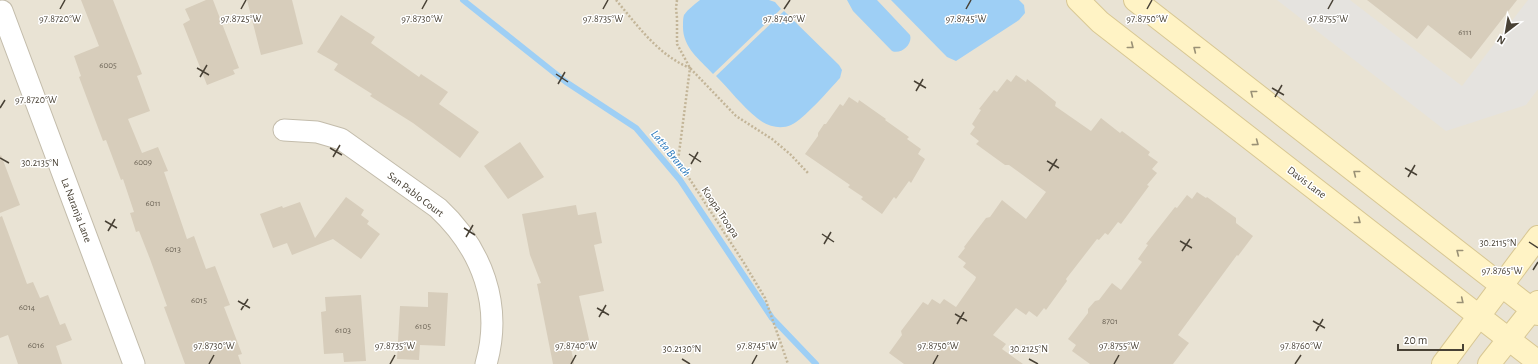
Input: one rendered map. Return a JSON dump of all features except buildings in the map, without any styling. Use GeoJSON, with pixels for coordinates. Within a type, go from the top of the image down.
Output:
{"type":"FeatureCollection","features":[{"type":"Feature","properties":{"kind":"main road","name":"Davis Lane"},"geometry":{"type":"LineString","coordinates":[[1078,0],[1100,22],[1538,362]]}},
{"type":"Feature","properties":{"kind":"main road"},"geometry":{"type":"LineString","coordinates":[[1135,0],[1501,285],[1536,309],[1489,364]]}},
{"type":"Feature","properties":{"kind":"main road"},"geometry":{"type":"LineString","coordinates":[[1443,364],[1538,237]]}},
{"type":"Feature","properties":{"kind":"street","name":"La Naranja Lane"},"geometry":{"type":"LineString","coordinates":[[2,11],[134,364]]}},
{"type":"Feature","properties":{"kind":"street","name":"San Pablo Court"},"geometry":{"type":"LineString","coordinates":[[284,130],[317,132],[341,139],[438,208],[451,220],[468,242],[476,256],[487,285],[491,308],[492,334],[486,364]]}},
{"type":"Feature","properties":{"kind":"path"},"geometry":{"type":"LineString","coordinates":[[616,0],[663,52],[676,63],[690,68]]}},
{"type":"Feature","properties":{"kind":"path"},"geometry":{"type":"LineString","coordinates":[[677,0],[677,44],[690,68],[736,116],[772,139],[790,154],[808,173]]}},
{"type":"Feature","properties":{"kind":"path","name":"Koopa Troopa"},"geometry":{"type":"LineString","coordinates":[[690,68],[678,161],[765,298],[788,364]]}},
{"type":"Feature","properties":{"kind":"shaded area"},"geometry":{"type":"Polygon","coordinates":[[[0,0],[1538,0],[1538,364],[0,364],[0,0]]]}},
{"type":"Feature","properties":{"kind":"shaded area"},"geometry":{"type":"Polygon","coordinates":[[[1277,0],[1350,0],[1462,86],[1528,0],[1538,0],[1538,89],[1526,105],[1446,131],[1277,0]]]}},
{"type":"Feature","properties":{"kind":"water"},"geometry":{"type":"Polygon","coordinates":[[[700,0],[769,0],[775,2],[781,9],[713,74],[692,52],[683,33],[684,15],[700,0]]]}},
{"type":"Feature","properties":{"kind":"water"},"geometry":{"type":"Polygon","coordinates":[[[847,0],[877,0],[910,35],[910,42],[906,48],[895,52],[892,51],[853,11],[847,0]]]}},
{"type":"Feature","properties":{"kind":"water"},"geometry":{"type":"Polygon","coordinates":[[[891,0],[1019,0],[1024,5],[1025,13],[1019,20],[956,61],[947,57],[891,0]]]}},
{"type":"Feature","properties":{"kind":"water"},"geometry":{"type":"Polygon","coordinates":[[[784,11],[839,65],[842,70],[840,78],[802,117],[791,125],[778,127],[769,125],[757,118],[716,76],[784,11]]]}},
{"type":"Feature","properties":{"kind":"waterway","name":"Latta Branch"},"geometry":{"type":"LineString","coordinates":[[463,0],[566,82],[636,128],[680,180],[772,318],[816,364]]}}]}
